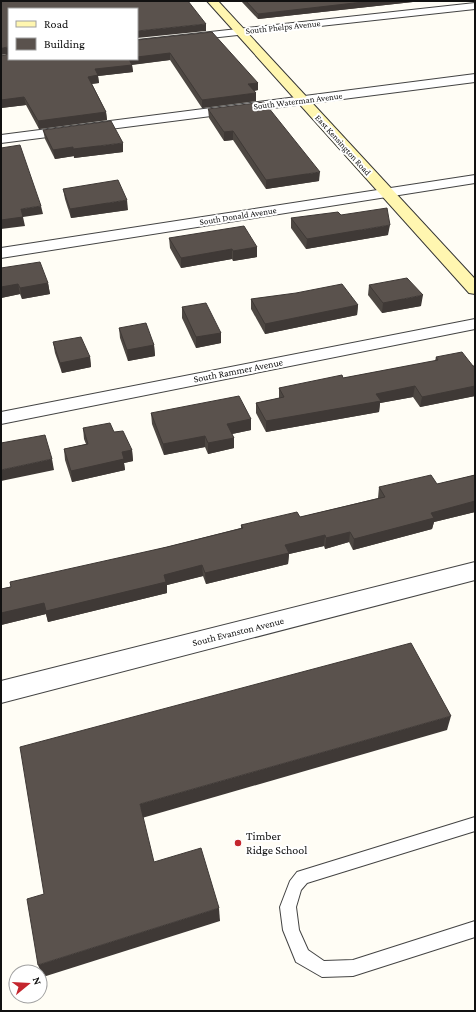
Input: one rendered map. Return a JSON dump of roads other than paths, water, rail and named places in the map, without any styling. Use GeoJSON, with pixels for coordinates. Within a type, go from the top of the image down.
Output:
{"type":"FeatureCollection","features":[{"type":"Feature","properties":{"kind":"main road","name":"East Kensington Road"},"geometry":{"type":"LineString","coordinates":[[212,1],[475,289]]}},
{"type":"Feature","properties":{"kind":"street","name":"South Phelps Avenue"},"geometry":{"type":"LineString","coordinates":[[138,44],[475,6]]}},
{"type":"Feature","properties":{"kind":"street","name":"South Waterman Avenue"},"geometry":{"type":"LineString","coordinates":[[1,139],[475,78]]}},
{"type":"Feature","properties":{"kind":"street","name":"South Donald Avenue"},"geometry":{"type":"LineString","coordinates":[[1,253],[475,179]]}},
{"type":"Feature","properties":{"kind":"street","name":"South Rammer Avenue"},"geometry":{"type":"LineString","coordinates":[[1,418],[475,324]]}},
{"type":"Feature","properties":{"kind":"street","name":"South Evanston Avenue"},"geometry":{"type":"LineString","coordinates":[[1,692],[475,571]]}},
{"type":"Feature","properties":{"kind":"lane"},"geometry":{"type":"LineString","coordinates":[[475,824],[302,878],[295,886],[288,907],[291,930],[302,956],[322,969],[353,968],[475,929]]}},
{"type":"Feature","properties":{"kind":"place","name":"Timber Ridge School"},"geometry":{"type":"Point","coordinates":[238,843]}}]}
